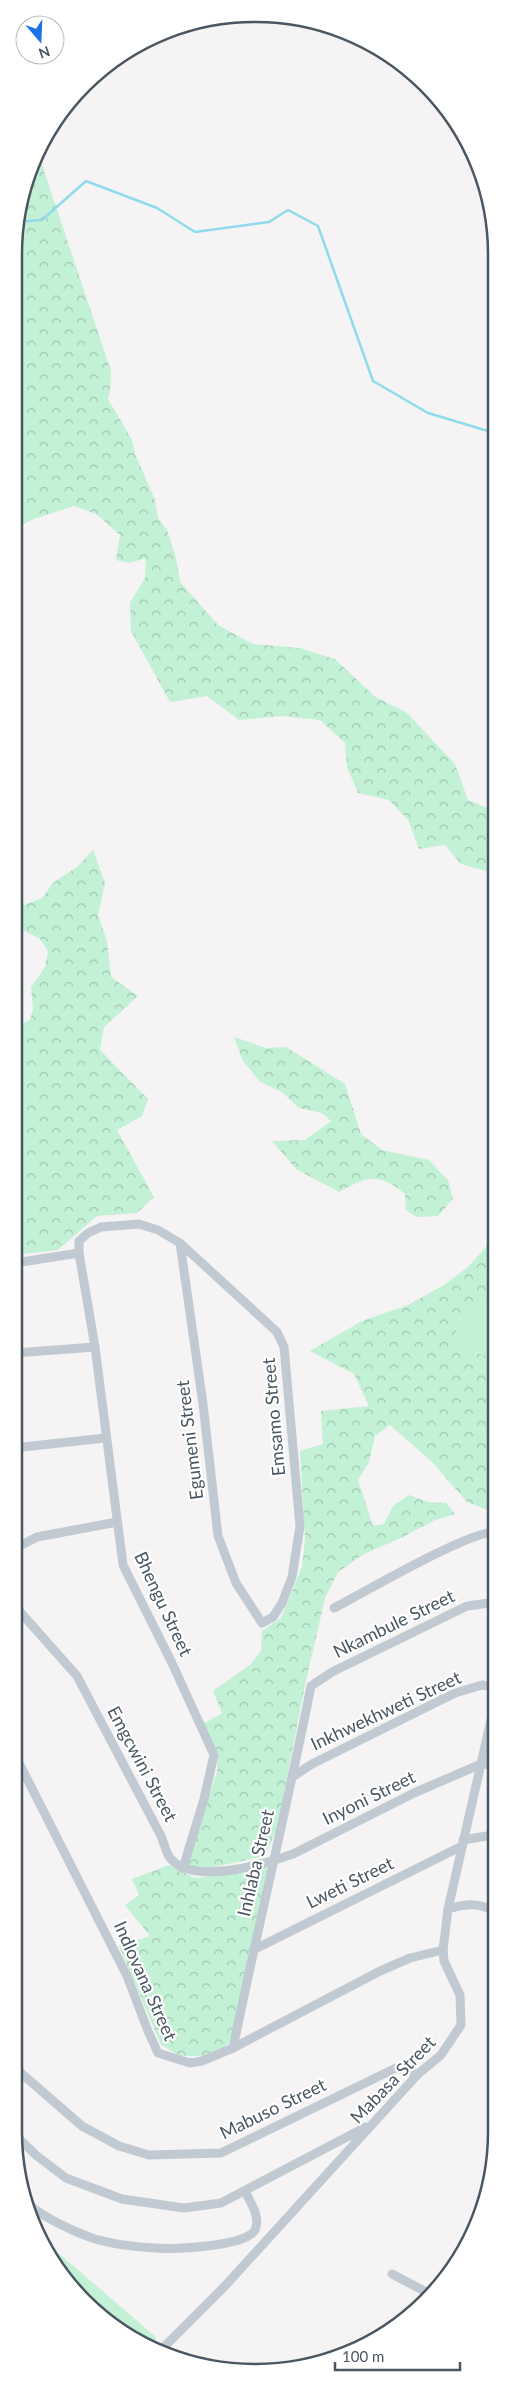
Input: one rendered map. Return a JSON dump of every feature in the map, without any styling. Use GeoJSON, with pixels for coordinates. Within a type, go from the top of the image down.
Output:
{"type":"FeatureCollection","features":[{"type":"Feature","properties":{"kind":"street","name":"Emsamo Street"},"geometry":{"type":"LineString","coordinates":[[79,1254],[79,1241],[88,1233],[101,1227],[139,1224],[158,1230],[180,1243],[277,1332],[284,1348],[300,1526],[292,1577],[282,1603],[274,1617],[262,1623]]}},
{"type":"Feature","properties":{"kind":"street","name":"Egumeni Street"},"geometry":{"type":"LineString","coordinates":[[180,1243],[203,1404],[218,1536],[236,1582],[262,1623]]}},
{"type":"Feature","properties":{"kind":"street"},"geometry":{"type":"LineString","coordinates":[[22,1262],[79,1254]]}},
{"type":"Feature","properties":{"kind":"street","name":"Bhengu Street"},"geometry":{"type":"LineString","coordinates":[[79,1254],[95,1348],[123,1565],[172,1663],[214,1755],[204,1800],[183,1868]]}},
{"type":"Feature","properties":{"kind":"street"},"geometry":{"type":"LineString","coordinates":[[22,1353],[95,1348]]}},
{"type":"Feature","properties":{"kind":"street"},"geometry":{"type":"LineString","coordinates":[[22,1447],[106,1438]]}},
{"type":"Feature","properties":{"kind":"street"},"geometry":{"type":"LineString","coordinates":[[22,1545],[37,1537],[117,1522]]}},
{"type":"Feature","properties":{"kind":"street"},"geometry":{"type":"LineString","coordinates":[[334,1608],[450,1548],[488,1532]]}},
{"type":"Feature","properties":{"kind":"street","name":"Nkambule Street"},"geometry":{"type":"LineString","coordinates":[[311,1686],[332,1672],[467,1606],[488,1603]]}},
{"type":"Feature","properties":{"kind":"street","name":"Emgcwini Street"},"geometry":{"type":"LineString","coordinates":[[22,1614],[77,1676],[161,1836],[170,1858],[183,1868]]}},
{"type":"Feature","properties":{"kind":"street","name":"Inkhwekhweti Street"},"geometry":{"type":"LineString","coordinates":[[294,1776],[312,1764],[455,1693],[482,1685],[488,1686]]}},
{"type":"Feature","properties":{"kind":"street","name":"Inhlaba Street"},"geometry":{"type":"LineString","coordinates":[[233,2048],[272,1862],[294,1776],[311,1686]]}},
{"type":"Feature","properties":{"kind":"street","name":"Mabasa Street"},"geometry":{"type":"LineString","coordinates":[[165,2346],[224,2287],[418,2074],[441,2056],[462,2025],[460,1995],[444,1961],[443,1950],[448,1909],[488,1733]]}},
{"type":"Feature","properties":{"kind":"street"},"geometry":{"type":"LineString","coordinates":[[481,1764],[488,1765]]}},
{"type":"Feature","properties":{"kind":"street","name":"Inyoni Street"},"geometry":{"type":"LineString","coordinates":[[272,1862],[293,1854],[414,1793],[481,1764]]}},
{"type":"Feature","properties":{"kind":"street","name":"Indlovana Street"},"geometry":{"type":"LineString","coordinates":[[22,1769],[127,1976],[158,2053],[190,2063],[202,2061],[233,2048],[380,1971],[410,1958],[443,1950]]}},
{"type":"Feature","properties":{"kind":"street","name":"Lweti Street"},"geometry":{"type":"LineString","coordinates":[[253,1950],[462,1843],[488,1836]]}},
{"type":"Feature","properties":{"kind":"street"},"geometry":{"type":"LineString","coordinates":[[183,1868],[210,1873],[272,1862]]}},
{"type":"Feature","properties":{"kind":"street"},"geometry":{"type":"LineString","coordinates":[[448,1909],[468,1904],[488,1907]]}},
{"type":"Feature","properties":{"kind":"street","name":"Mabuso Street"},"geometry":{"type":"LineString","coordinates":[[22,2074],[82,2126],[119,2146],[149,2155],[220,2153],[396,2068],[418,2074]]}},
{"type":"Feature","properties":{"kind":"street"},"geometry":{"type":"LineString","coordinates":[[23,2142],[66,2178],[122,2199],[184,2208],[221,2203],[372,2124]]}},
{"type":"Feature","properties":{"kind":"street"},"geometry":{"type":"LineString","coordinates":[[37,2212],[92,2238],[158,2249],[225,2244],[244,2239],[255,2232],[257,2222],[255,2212],[245,2191]]}},
{"type":"Feature","properties":{"kind":"street"},"geometry":{"type":"LineString","coordinates":[[392,2274],[424,2291]]}},
{"type":"Feature","properties":{"kind":"green space"},"geometry":{"type":"Polygon","coordinates":[[[41,163],[111,371],[108,399],[132,440],[135,454],[155,500],[158,518],[167,530],[176,558],[180,582],[218,625],[253,644],[300,648],[335,659],[374,696],[407,713],[455,764],[468,800],[488,808],[488,872],[461,864],[445,845],[419,849],[408,820],[389,800],[358,793],[347,767],[345,743],[320,720],[282,716],[239,720],[207,696],[170,702],[131,631],[130,603],[145,578],[146,558],[130,563],[116,560],[120,535],[96,514],[74,506],[31,520],[22,525],[22,255],[24,225],[30,195],[41,163]]]}},
{"type":"Feature","properties":{"kind":"green space"},"geometry":{"type":"Polygon","coordinates":[[[93,850],[105,883],[98,915],[107,941],[111,977],[138,996],[104,1027],[100,1050],[148,1099],[142,1116],[117,1130],[154,1197],[137,1213],[97,1216],[58,1250],[22,1254],[22,1024],[30,1020],[33,1009],[31,987],[45,967],[48,951],[40,939],[23,930],[22,906],[42,898],[54,882],[77,867],[93,850]]]}},
{"type":"Feature","properties":{"kind":"green space"},"geometry":{"type":"Polygon","coordinates":[[[234,1037],[266,1048],[286,1047],[345,1084],[361,1134],[382,1150],[429,1160],[448,1180],[453,1199],[438,1216],[416,1217],[406,1210],[405,1194],[380,1179],[358,1182],[339,1192],[296,1169],[272,1141],[305,1140],[331,1121],[322,1113],[299,1108],[282,1092],[260,1082],[243,1061],[234,1037]]]}},
{"type":"Feature","properties":{"kind":"green space"},"geometry":{"type":"Polygon","coordinates":[[[488,1234],[488,1294],[464,1313],[455,1328],[465,1349],[486,1356],[488,1362],[488,1510],[467,1502],[432,1462],[390,1425],[375,1436],[369,1462],[358,1480],[373,1526],[384,1524],[393,1506],[409,1495],[428,1502],[446,1503],[455,1514],[435,1520],[401,1538],[364,1554],[338,1572],[325,1598],[305,1685],[277,1829],[265,1856],[209,1868],[186,1865],[217,1772],[218,1755],[203,1724],[222,1713],[213,1691],[251,1664],[261,1651],[262,1631],[281,1618],[302,1567],[305,1539],[300,1451],[323,1444],[321,1411],[369,1406],[354,1374],[310,1351],[362,1321],[408,1305],[444,1285],[468,1267],[486,1247],[488,1234]]]}},
{"type":"Feature","properties":{"kind":"green space"},"geometry":{"type":"Polygon","coordinates":[[[488,1294],[488,1362],[486,1356],[465,1349],[455,1328],[464,1313],[488,1294]]]}},
{"type":"Feature","properties":{"kind":"green space"},"geometry":{"type":"Polygon","coordinates":[[[169,1865],[195,1878],[224,1875],[268,1866],[236,2034],[223,2049],[203,2056],[180,2056],[161,2045],[119,1946],[150,1936],[125,1905],[139,1895],[132,1879],[169,1865]]]}},
{"type":"Feature","properties":{"kind":"green space"},"geometry":{"type":"Polygon","coordinates":[[[56,2251],[157,2338],[152,2341],[102,2307],[80,2285],[56,2251]]]}},
{"type":"Feature","properties":{"kind":"waterway"},"geometry":{"type":"LineString","coordinates":[[25,221],[42,220],[86,181],[157,208],[195,232],[269,222],[288,210],[318,226],[373,381],[428,413],[488,431]]}}]}
